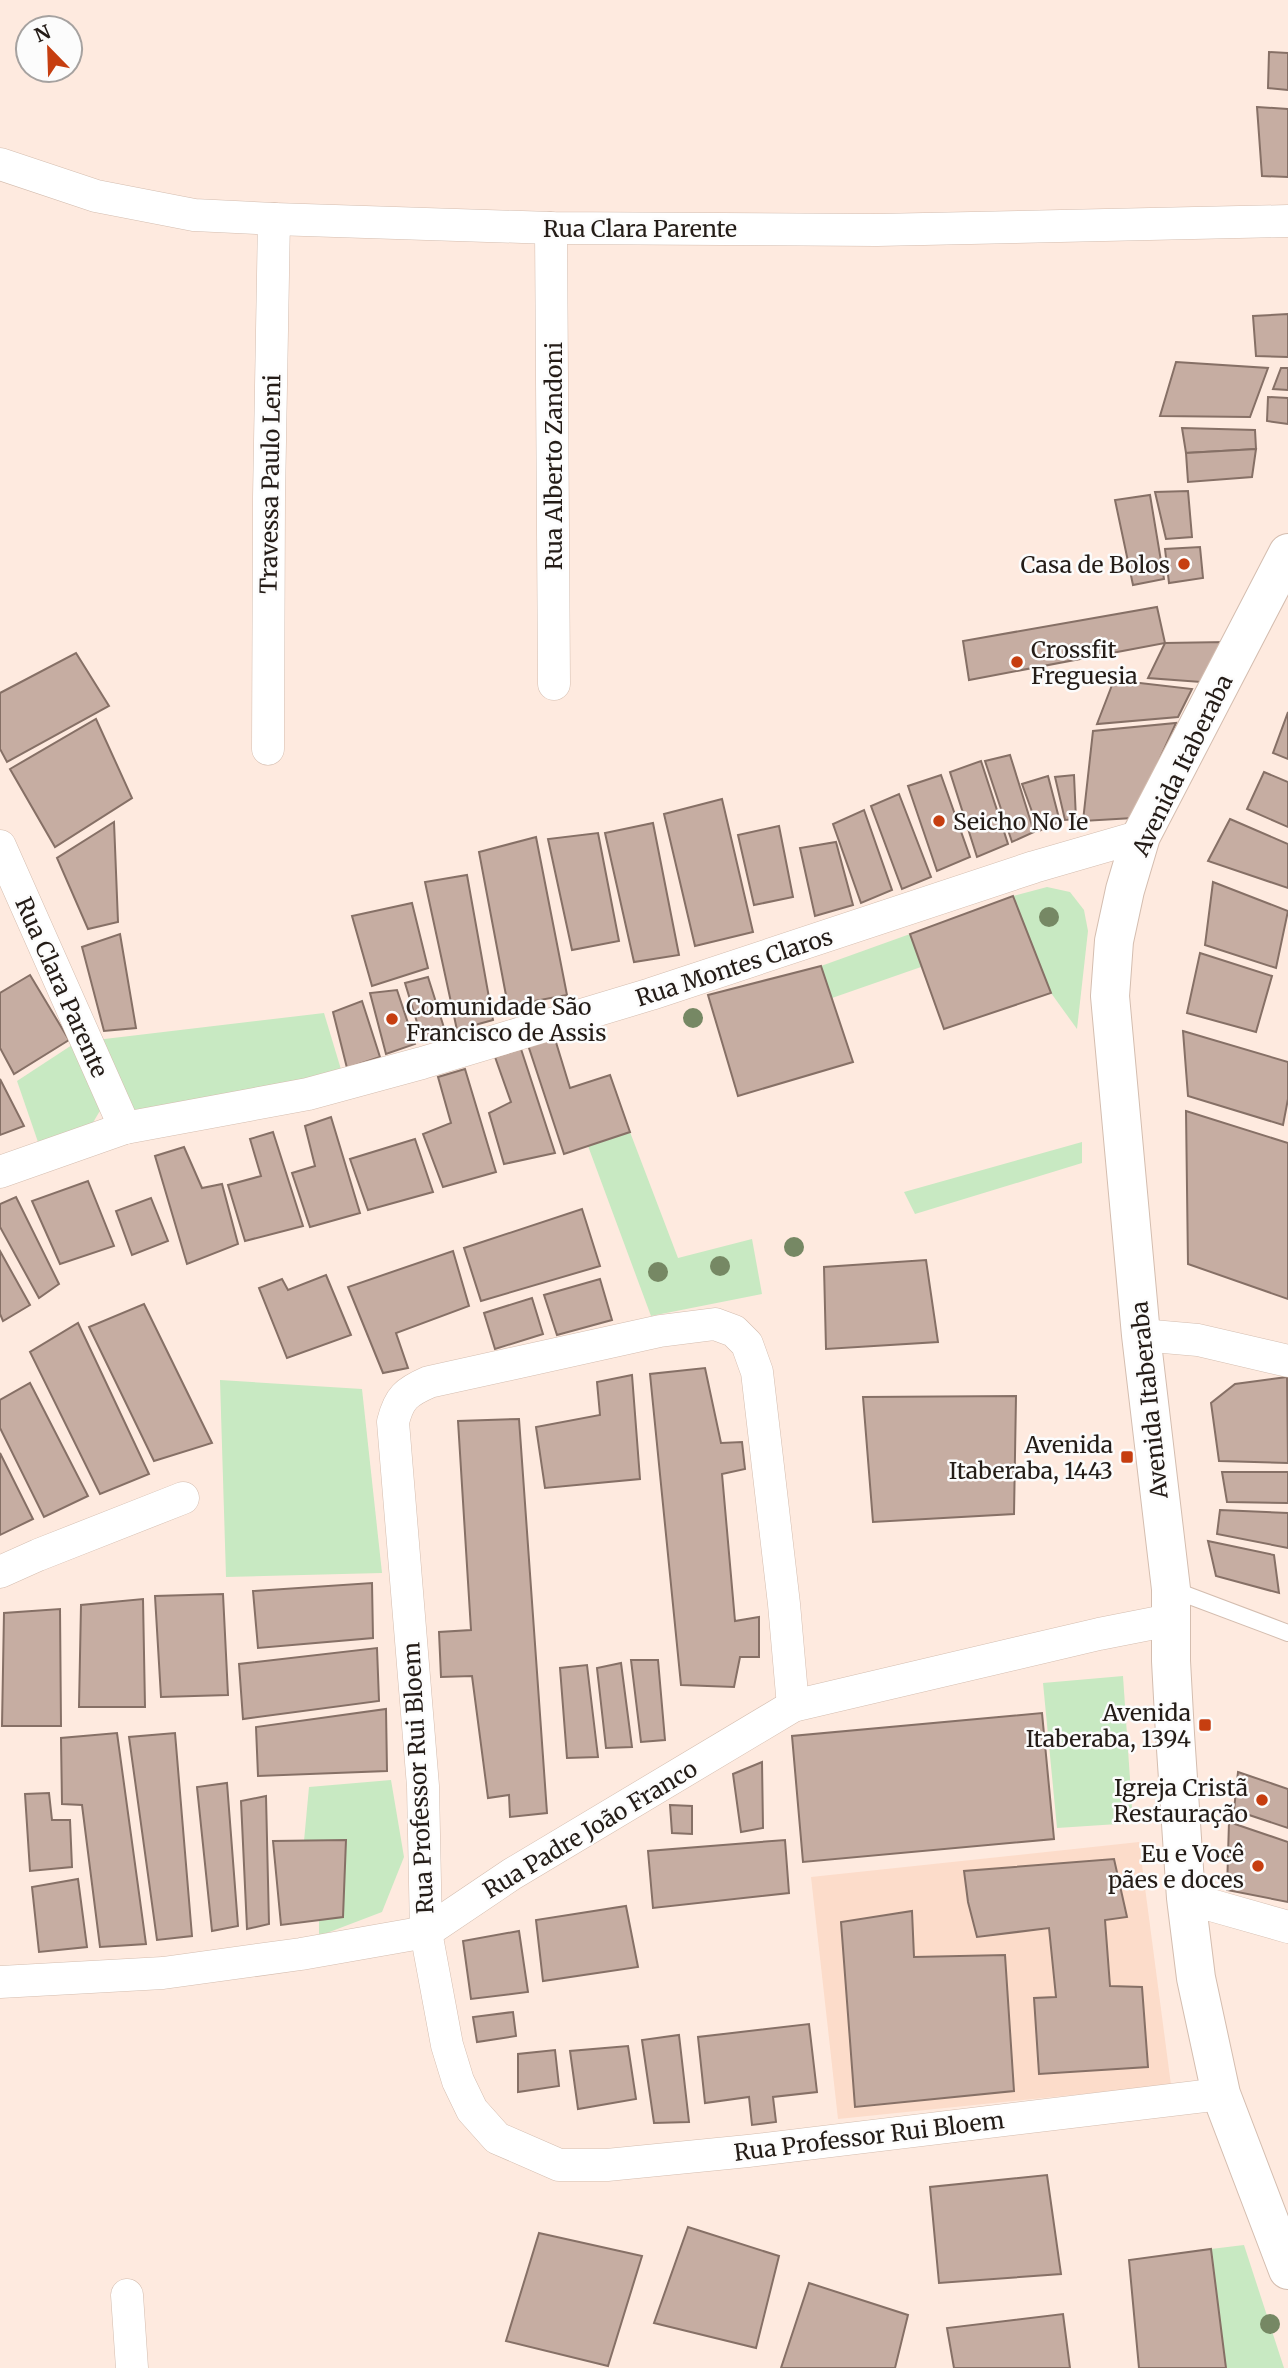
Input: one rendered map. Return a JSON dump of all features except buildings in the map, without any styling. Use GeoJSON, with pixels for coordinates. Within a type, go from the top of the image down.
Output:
{"type":"FeatureCollection","features":[{"type":"Feature","properties":{"kind":"main road","name":"Avenida Itaberaba"},"geometry":{"type":"LineString","coordinates":[[1288,553],[1141,836],[1114,941],[1110,996],[1141,1335],[1170,1604],[1186,1898],[1196,1978],[1221,2094],[1288,2270]]}},
{"type":"Feature","properties":{"kind":"street","name":"Rua Clara Parente"},"geometry":{"type":"LineString","coordinates":[[0,164],[96,196],[194,215],[274,219],[551,228],[877,230],[1288,221]]}},
{"type":"Feature","properties":{"kind":"street","name":"Travessa Paulo Leni"},"geometry":{"type":"LineString","coordinates":[[268,749],[274,219]]}},
{"type":"Feature","properties":{"kind":"street","name":"Rua Alberto Zandoni"},"geometry":{"type":"LineString","coordinates":[[551,228],[554,684]]}},
{"type":"Feature","properties":{"kind":"street","name":"Rua Montes Claros"},"geometry":{"type":"LineString","coordinates":[[0,1172],[125,1128],[283,1100],[422,1063],[651,994],[1034,867],[1141,836]]}},
{"type":"Feature","properties":{"kind":"street","name":"Rua Clara Parente"},"geometry":{"type":"LineString","coordinates":[[0,846],[125,1128]]}},
{"type":"Feature","properties":{"kind":"street","name":"Rua Professor Rui Bloem"},"geometry":{"type":"LineString","coordinates":[[793,1706],[757,1372],[747,1344],[734,1331],[715,1324],[660,1331],[429,1382],[413,1389],[398,1403],[393,1422],[423,1786],[426,1931],[447,2045],[458,2081],[472,2110],[496,2138],[559,2165],[607,2165],[748,2151],[1221,2094]]}},
{"type":"Feature","properties":{"kind":"street"},"geometry":{"type":"LineString","coordinates":[[1141,1335],[1198,1340],[1288,1361]]}},
{"type":"Feature","properties":{"kind":"street"},"geometry":{"type":"LineString","coordinates":[[0,1572],[183,1498]]}},
{"type":"Feature","properties":{"kind":"street","name":"Rua Padre João Franco"},"geometry":{"type":"LineString","coordinates":[[0,1982],[163,1973],[301,1954],[426,1931],[513,1874],[793,1706],[1099,1634],[1170,1604]]}},
{"type":"Feature","properties":{"kind":"street"},"geometry":{"type":"LineString","coordinates":[[1186,1898],[1288,1927]]}},
{"type":"Feature","properties":{"kind":"street"},"geometry":{"type":"LineString","coordinates":[[127,2295],[132,2368]]}},
{"type":"Feature","properties":{"kind":"lane"},"geometry":{"type":"LineString","coordinates":[[1170,1604],[1288,1633]]}},
{"type":"Feature","properties":{"kind":"shaded area"},"geometry":{"type":"Polygon","coordinates":[[[1139,1842],[1171,2085],[838,2119],[811,1877],[1139,1842]]]}},
{"type":"Feature","properties":{"kind":"green space"},"geometry":{"type":"Polygon","coordinates":[[[1047,887],[1070,892],[1084,910],[1088,931],[1077,1029],[1051,993],[1013,896],[1047,887]]]}},
{"type":"Feature","properties":{"kind":"green space"},"geometry":{"type":"Polygon","coordinates":[[[910,934],[921,967],[832,998],[821,966],[910,934]]]}},
{"type":"Feature","properties":{"kind":"green space"},"geometry":{"type":"Polygon","coordinates":[[[324,1013],[343,1076],[124,1121],[96,1040],[324,1013]]]}},
{"type":"Feature","properties":{"kind":"green space"},"geometry":{"type":"Polygon","coordinates":[[[72,1045],[101,1109],[88,1131],[39,1145],[17,1081],[72,1045]]]}},
{"type":"Feature","properties":{"kind":"green space"},"geometry":{"type":"Polygon","coordinates":[[[630,1132],[678,1258],[752,1239],[762,1294],[651,1316],[588,1146],[630,1132]]]}},
{"type":"Feature","properties":{"kind":"green space"},"geometry":{"type":"Polygon","coordinates":[[[1082,1142],[1082,1163],[915,1214],[904,1192],[1082,1142]]]}},
{"type":"Feature","properties":{"kind":"green space"},"geometry":{"type":"Polygon","coordinates":[[[220,1380],[362,1389],[382,1573],[226,1577],[220,1380]]]}},
{"type":"Feature","properties":{"kind":"green space"},"geometry":{"type":"Polygon","coordinates":[[[1123,1676],[1133,1823],[1057,1828],[1043,1683],[1123,1676]]]}},
{"type":"Feature","properties":{"kind":"green space"},"geometry":{"type":"Polygon","coordinates":[[[391,1780],[404,1857],[382,1912],[319,1936],[319,1920],[343,1916],[346,1840],[304,1841],[309,1787],[391,1780]]]}},
{"type":"Feature","properties":{"kind":"green space"},"geometry":{"type":"Polygon","coordinates":[[[1244,2245],[1284,2368],[1226,2368],[1211,2249],[1244,2245]]]}},
{"type":"Feature","properties":{"kind":"place","name":"Casa de Bolos"},"geometry":{"type":"Point","coordinates":[1184,564]}},
{"type":"Feature","properties":{"kind":"place","name":"Crossfit Freguesia"},"geometry":{"type":"Point","coordinates":[1017,662]}},
{"type":"Feature","properties":{"kind":"place","name":"Seicho No Ie"},"geometry":{"type":"Point","coordinates":[939,821]}},
{"type":"Feature","properties":{"kind":"place","name":"Comunidade São Francisco de Assis"},"geometry":{"type":"Point","coordinates":[392,1019]}},
{"type":"Feature","properties":{"kind":"place","name":"Avenida Itaberaba, 1443"},"geometry":{"type":"Point","coordinates":[1127,1457]}},
{"type":"Feature","properties":{"kind":"place","name":"Avenida Itaberaba, 1394"},"geometry":{"type":"Point","coordinates":[1205,1725]}},
{"type":"Feature","properties":{"kind":"place","name":"Igreja Cristã Restauração"},"geometry":{"type":"Point","coordinates":[1262,1800]}},
{"type":"Feature","properties":{"kind":"place","name":"Eu e Você pães e doces"},"geometry":{"type":"Point","coordinates":[1258,1866]}}]}
